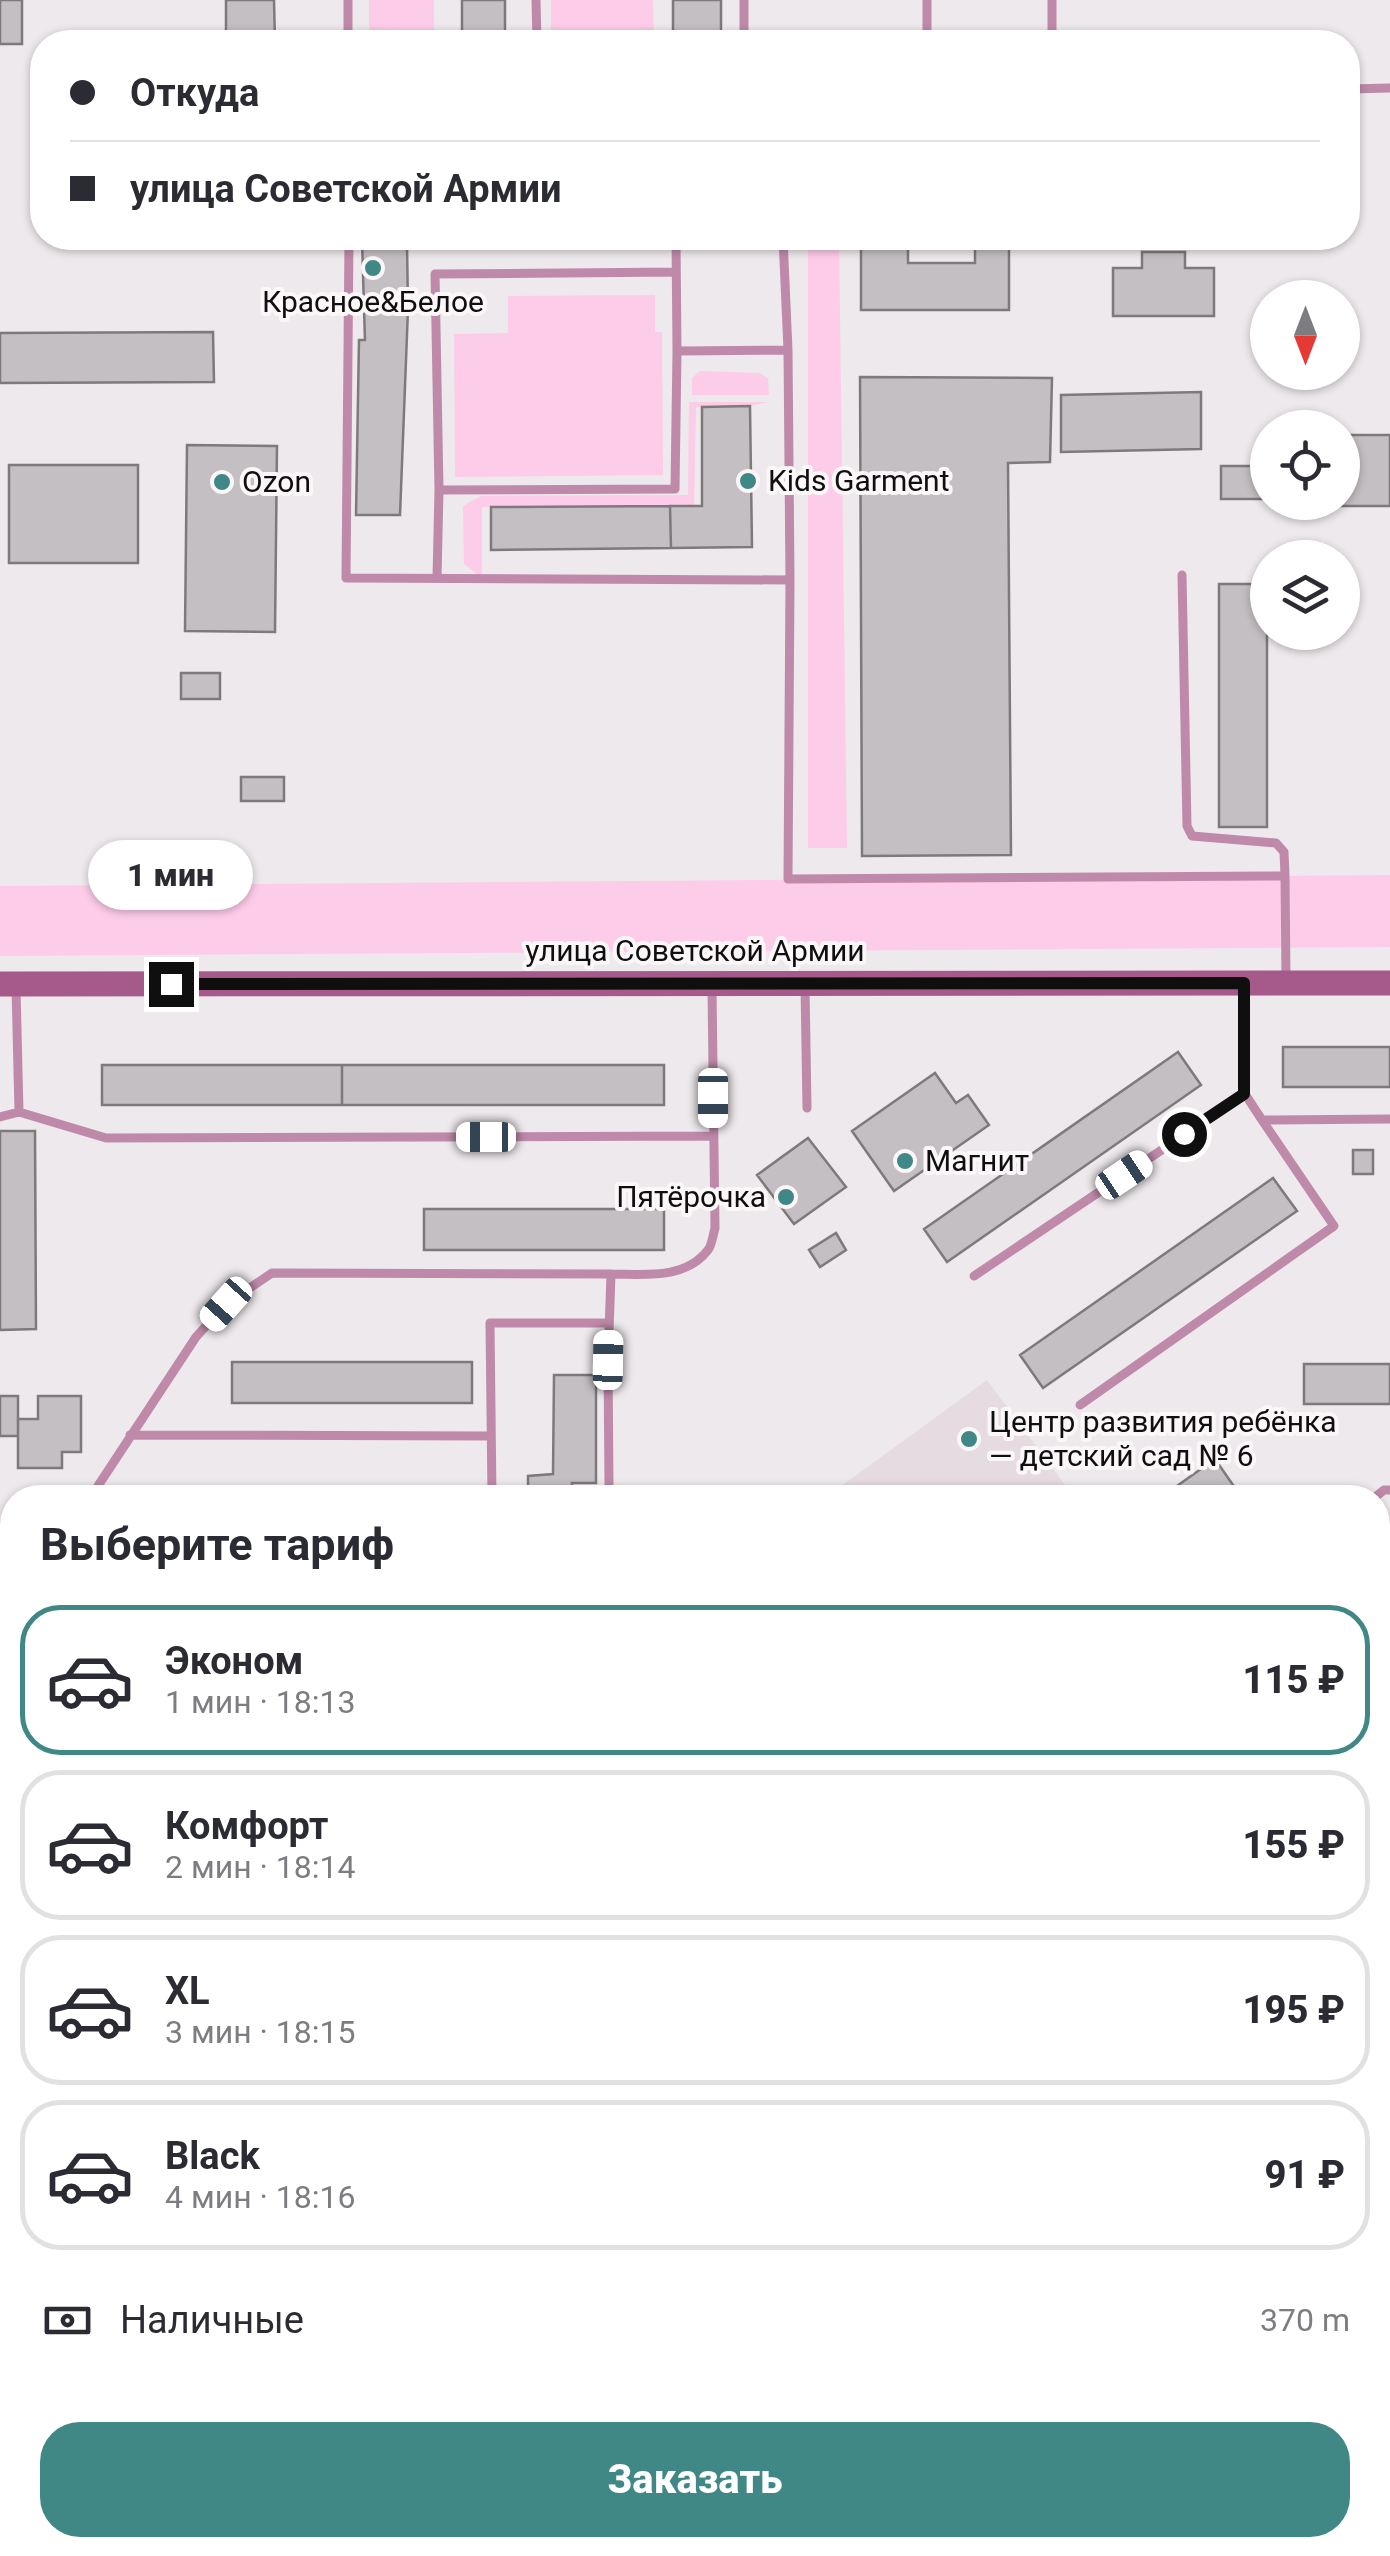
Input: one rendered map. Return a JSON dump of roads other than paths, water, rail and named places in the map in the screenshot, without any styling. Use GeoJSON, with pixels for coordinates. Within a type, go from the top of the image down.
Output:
{"type":"FeatureCollection","features":[{"type":"Feature","properties":{"kind":"main road","name":"улица Советской Армии"},"geometry":{"type":"LineString","coordinates":[[8,984],[1390,983]]}},
{"type":"Feature","properties":{"kind":"lane"},"geometry":{"type":"LineString","coordinates":[[348,0],[348,30]]}},
{"type":"Feature","properties":{"kind":"lane"},"geometry":{"type":"LineString","coordinates":[[536,0],[537,30]]}},
{"type":"Feature","properties":{"kind":"lane"},"geometry":{"type":"LineString","coordinates":[[744,0],[744,30]]}},
{"type":"Feature","properties":{"kind":"lane"},"geometry":{"type":"LineString","coordinates":[[927,0],[928,30]]}},
{"type":"Feature","properties":{"kind":"lane"},"geometry":{"type":"LineString","coordinates":[[1052,0],[1052,30]]}},
{"type":"Feature","properties":{"kind":"lane"},"geometry":{"type":"LineString","coordinates":[[1360,88],[1390,88]]}},
{"type":"Feature","properties":{"kind":"lane"},"geometry":{"type":"LineString","coordinates":[[349,250],[346,578],[790,580]]}},
{"type":"Feature","properties":{"kind":"lane"},"geometry":{"type":"LineString","coordinates":[[439,490],[675,489],[676,250]]}},
{"type":"Feature","properties":{"kind":"lane"},"geometry":{"type":"LineString","coordinates":[[784,250],[790,580],[788,879],[1285,876]]}},
{"type":"Feature","properties":{"kind":"lane"},"geometry":{"type":"LineString","coordinates":[[437,578],[436,274],[676,272]]}},
{"type":"Feature","properties":{"kind":"lane"},"geometry":{"type":"LineString","coordinates":[[677,351],[788,350]]}},
{"type":"Feature","properties":{"kind":"lane"},"geometry":{"type":"LineString","coordinates":[[1182,575],[1187,826],[1192,836],[1276,843],[1284,852],[1286,984]]}},
{"type":"Feature","properties":{"kind":"lane"},"geometry":{"type":"LineString","coordinates":[[98,1485],[196,1337],[226,1304],[272,1274],[664,1274],[687,1268],[709,1249],[715,1228],[712,983]]}},
{"type":"Feature","properties":{"kind":"lane"},"geometry":{"type":"LineString","coordinates":[[806,983],[807,1108]]}},
{"type":"Feature","properties":{"kind":"lane"},"geometry":{"type":"LineString","coordinates":[[1080,1406],[1334,1226],[1244,1094],[1244,983]]}},
{"type":"Feature","properties":{"kind":"lane"},"geometry":{"type":"LineString","coordinates":[[8,984],[18,1112]]}},
{"type":"Feature","properties":{"kind":"lane"},"geometry":{"type":"LineString","coordinates":[[974,1276],[1244,1094]]}},
{"type":"Feature","properties":{"kind":"lane"},"geometry":{"type":"LineString","coordinates":[[0,1117],[18,1112],[106,1138],[714,1136]]}},
{"type":"Feature","properties":{"kind":"lane"},"geometry":{"type":"LineString","coordinates":[[1262,1120],[1390,1119]]}},
{"type":"Feature","properties":{"kind":"lane"},"geometry":{"type":"LineString","coordinates":[[609,1485],[611,1274]]}},
{"type":"Feature","properties":{"kind":"lane"},"geometry":{"type":"LineString","coordinates":[[492,1485],[490,1324],[608,1323]]}},
{"type":"Feature","properties":{"kind":"lane"},"geometry":{"type":"LineString","coordinates":[[130,1435],[491,1436]]}},
{"type":"Feature","properties":{"kind":"lane"},"geometry":{"type":"LineString","coordinates":[[0,1587],[0,1637]]}},
{"type":"Feature","properties":{"kind":"place","name":"Красное&Белое"},"geometry":{"type":"Point","coordinates":[373,268]}},
{"type":"Feature","properties":{"kind":"place","name":"Kids Garment"},"geometry":{"type":"Point","coordinates":[748,481]}},
{"type":"Feature","properties":{"kind":"place","name":"Ozon"},"geometry":{"type":"Point","coordinates":[222,482]}},
{"type":"Feature","properties":{"kind":"place","name":"Магнит"},"geometry":{"type":"Point","coordinates":[905,1161]}},
{"type":"Feature","properties":{"kind":"place","name":"Пятёрочка"},"geometry":{"type":"Point","coordinates":[786,1197]}},
{"type":"Feature","properties":{"kind":"place","name":"Центр развития ребёнка — детский сад № 6"},"geometry":{"type":"Point","coordinates":[969,1439]}}]}
